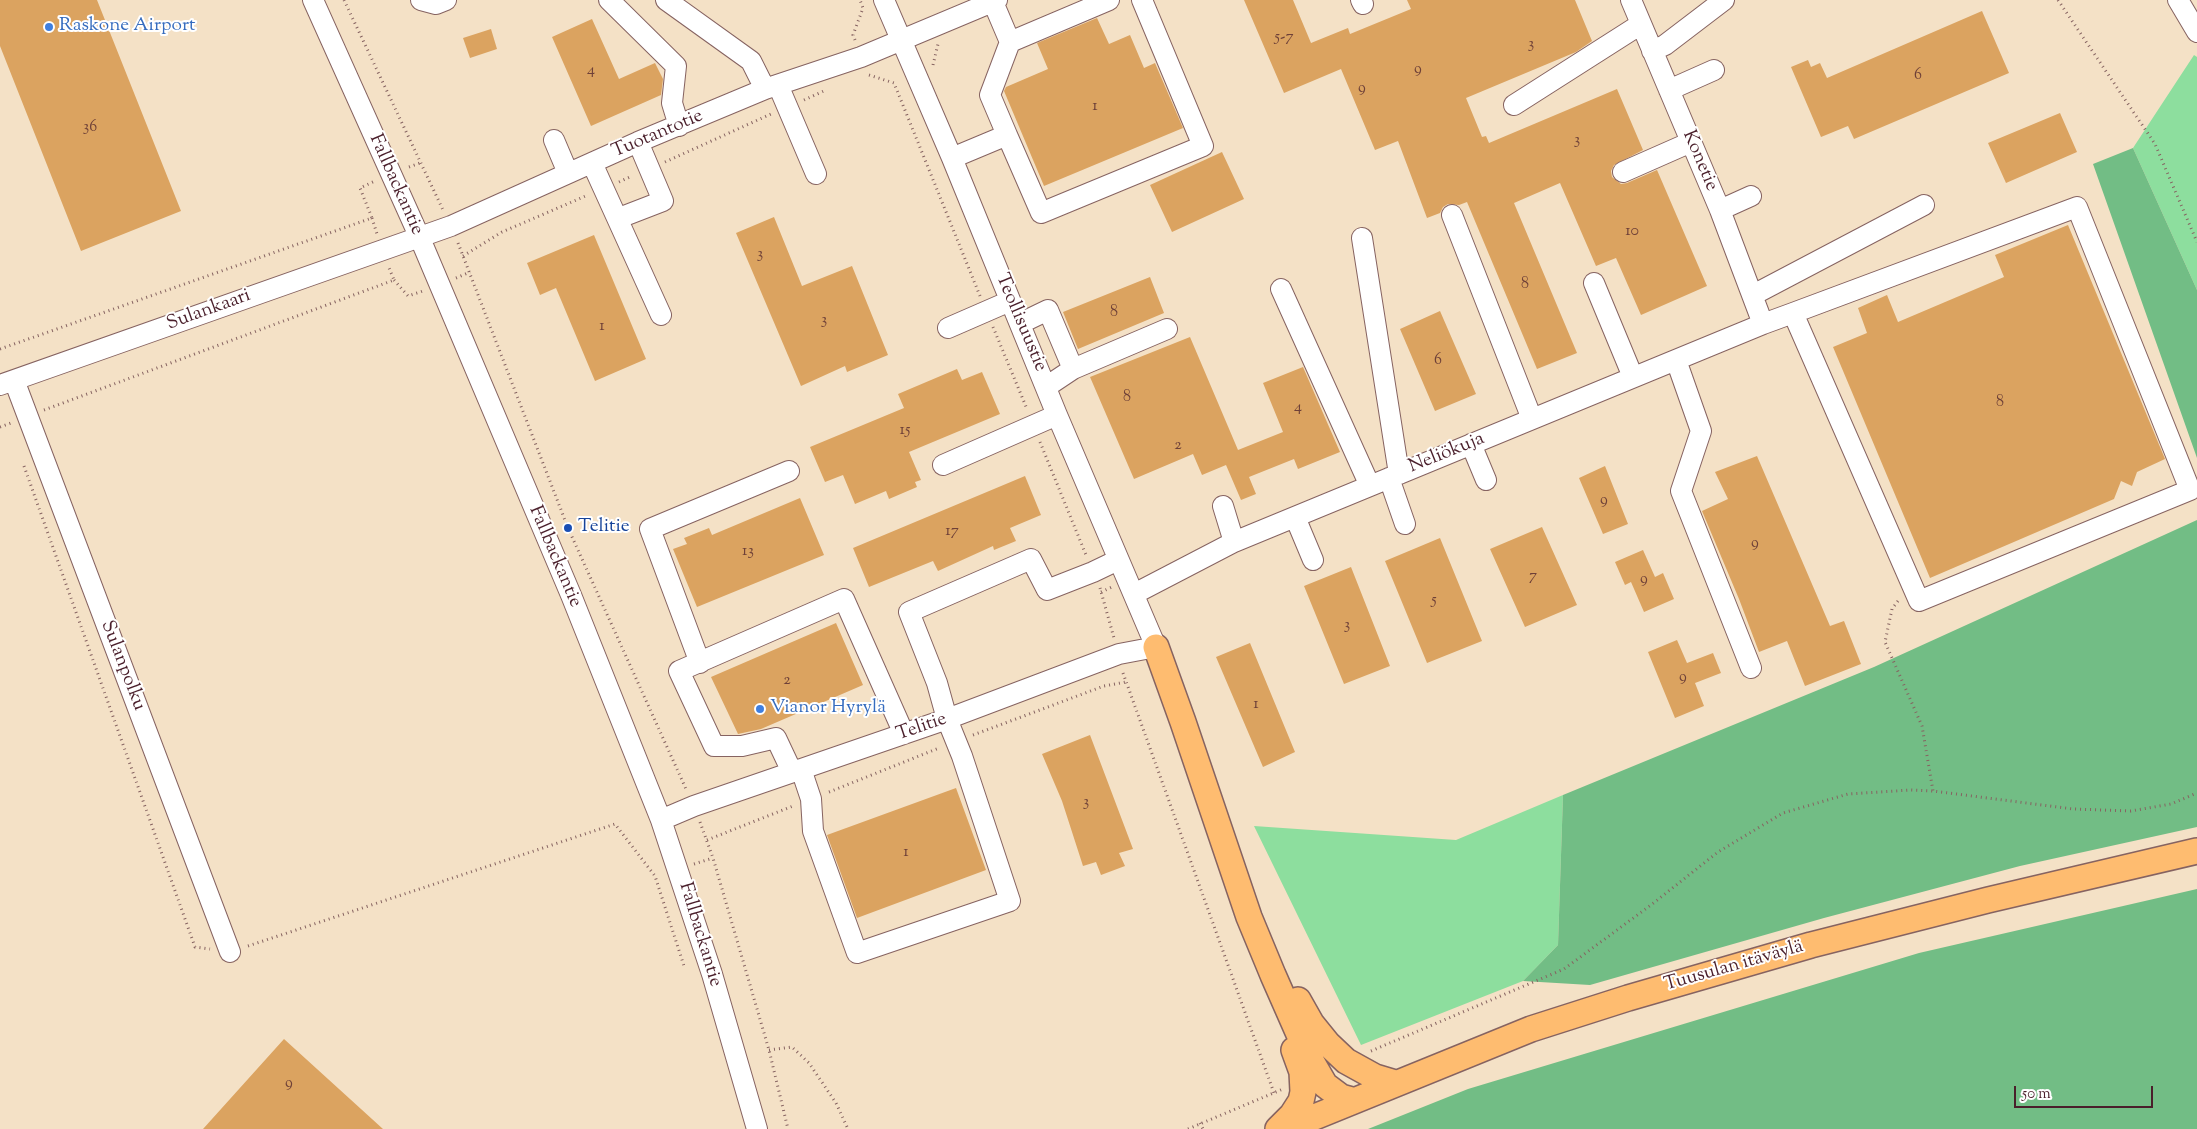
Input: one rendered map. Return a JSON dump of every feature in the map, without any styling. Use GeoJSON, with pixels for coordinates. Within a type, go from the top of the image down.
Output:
{"type":"FeatureCollection","features":[{"type":"Feature","properties":{"kind":"main road"},"geometry":{"type":"LineString","coordinates":[[1156,647],[1249,918],[1310,1059],[1324,1085],[1340,1097],[1352,1100]]}},
{"type":"Feature","properties":{"kind":"main road","name":"Tuusulan itäväylä"},"geometry":{"type":"LineString","coordinates":[[1285,1129],[1352,1100],[1531,1029],[1628,998],[1811,945],[1988,900],[2197,851]]}},
{"type":"Feature","properties":{"kind":"main road"},"geometry":{"type":"LineString","coordinates":[[1235,875],[1250,900],[1283,972],[1311,1023],[1328,1044],[1346,1061],[1365,1072],[1395,1083]]}},
{"type":"Feature","properties":{"kind":"main road"},"geometry":{"type":"LineString","coordinates":[[1235,875],[1244,921],[1302,1072],[1303,1092],[1301,1102],[1292,1115],[1278,1129]]}},
{"type":"Feature","properties":{"kind":"street","name":"Fallbackantie"},"geometry":{"type":"LineString","coordinates":[[313,0],[419,236],[570,595],[661,820],[712,974],[757,1129]]}},
{"type":"Feature","properties":{"kind":"street"},"geometry":{"type":"LineString","coordinates":[[421,0],[436,4],[446,0]]}},
{"type":"Feature","properties":{"kind":"street"},"geometry":{"type":"LineString","coordinates":[[609,0],[676,66],[672,103],[679,126]]}},
{"type":"Feature","properties":{"kind":"street"},"geometry":{"type":"LineString","coordinates":[[666,0],[751,61],[771,87],[816,174]]}},
{"type":"Feature","properties":{"kind":"street","name":"Teollisuustie"},"geometry":{"type":"LineString","coordinates":[[884,0],[1156,647]]}},
{"type":"Feature","properties":{"kind":"street"},"geometry":{"type":"LineString","coordinates":[[1010,42],[1109,0]]}},
{"type":"Feature","properties":{"kind":"street"},"geometry":{"type":"LineString","coordinates":[[995,1],[1010,42],[990,95],[1041,213],[1203,146],[1142,0]]}},
{"type":"Feature","properties":{"kind":"street","name":"Konetie"},"geometry":{"type":"LineString","coordinates":[[1631,0],[1720,210],[1763,324]]}},
{"type":"Feature","properties":{"kind":"street"},"geometry":{"type":"LineString","coordinates":[[1652,51],[1665,45],[1724,0]]}},
{"type":"Feature","properties":{"kind":"street"},"geometry":{"type":"LineString","coordinates":[[2178,0],[2197,32]]}},
{"type":"Feature","properties":{"kind":"street","name":"Tuotantotie"},"geometry":{"type":"LineString","coordinates":[[419,236],[451,226],[638,142],[771,87],[861,56],[995,1]]}},
{"type":"Feature","properties":{"kind":"street"},"geometry":{"type":"LineString","coordinates":[[1514,105],[1641,24]]}},
{"type":"Feature","properties":{"kind":"street"},"geometry":{"type":"LineString","coordinates":[[1669,90],[1714,70]]}},
{"type":"Feature","properties":{"kind":"street"},"geometry":{"type":"LineString","coordinates":[[952,158],[1007,135]]}},
{"type":"Feature","properties":{"kind":"street"},"geometry":{"type":"LineString","coordinates":[[554,140],[568,173]]}},
{"type":"Feature","properties":{"kind":"street"},"geometry":{"type":"LineString","coordinates":[[619,218],[663,201],[638,142]]}},
{"type":"Feature","properties":{"kind":"street"},"geometry":{"type":"LineString","coordinates":[[1622,172],[1691,142]]}},
{"type":"Feature","properties":{"kind":"street"},"geometry":{"type":"LineString","coordinates":[[592,163],[619,218],[661,315]]}},
{"type":"Feature","properties":{"kind":"street"},"geometry":{"type":"LineString","coordinates":[[1720,210],[1751,196]]}},
{"type":"Feature","properties":{"kind":"street"},"geometry":{"type":"LineString","coordinates":[[1752,295],[1924,205]]}},
{"type":"Feature","properties":{"kind":"street","name":"Neliökuja"},"geometry":{"type":"LineString","coordinates":[[1134,594],[1234,542],[1763,324],[2077,207],[2190,490],[1919,601],[1912,585]]}},
{"type":"Feature","properties":{"kind":"street"},"geometry":{"type":"LineString","coordinates":[[1452,215],[1532,419]]}},
{"type":"Feature","properties":{"kind":"street","name":"Sulankaari"},"geometry":{"type":"LineString","coordinates":[[7,382],[419,236]]}},
{"type":"Feature","properties":{"kind":"street"},"geometry":{"type":"LineString","coordinates":[[1362,238],[1394,476],[1405,524]]}},
{"type":"Feature","properties":{"kind":"street"},"geometry":{"type":"LineString","coordinates":[[1594,283],[1633,378]]}},
{"type":"Feature","properties":{"kind":"street"},"geometry":{"type":"LineString","coordinates":[[1281,289],[1370,486]]}},
{"type":"Feature","properties":{"kind":"street"},"geometry":{"type":"LineString","coordinates":[[948,328],[1010,300]]}},
{"type":"Feature","properties":{"kind":"street"},"geometry":{"type":"LineString","coordinates":[[1021,323],[1048,310],[1073,369]]}},
{"type":"Feature","properties":{"kind":"street"},"geometry":{"type":"LineString","coordinates":[[1793,313],[1912,585]]}},
{"type":"Feature","properties":{"kind":"street"},"geometry":{"type":"LineString","coordinates":[[1046,386],[1073,369],[1167,329]]}},
{"type":"Feature","properties":{"kind":"street"},"geometry":{"type":"LineString","coordinates":[[1676,360],[1701,431],[1680,491],[1751,668]]}},
{"type":"Feature","properties":{"kind":"street","name":"Sulanpolku"},"geometry":{"type":"LineString","coordinates":[[7,382],[28,416],[230,952]]}},
{"type":"Feature","properties":{"kind":"street"},"geometry":{"type":"LineString","coordinates":[[943,464],[1034,426],[1057,414]]}},
{"type":"Feature","properties":{"kind":"street"},"geometry":{"type":"LineString","coordinates":[[1471,444],[1486,480]]}},
{"type":"Feature","properties":{"kind":"street"},"geometry":{"type":"LineString","coordinates":[[700,663],[650,529],[789,472]]}},
{"type":"Feature","properties":{"kind":"street"},"geometry":{"type":"LineString","coordinates":[[1223,506],[1234,542]]}},
{"type":"Feature","properties":{"kind":"street"},"geometry":{"type":"LineString","coordinates":[[1294,517],[1313,560]]}},
{"type":"Feature","properties":{"kind":"street"},"geometry":{"type":"LineString","coordinates":[[904,734],[844,600],[679,671],[714,746],[742,746],[776,738],[797,771],[811,799],[813,831],[858,953],[1010,901],[947,719],[937,683],[909,612],[1031,559],[1047,590],[1118,560]]}},
{"type":"Feature","properties":{"kind":"street","name":"Telitie"},"geometry":{"type":"LineString","coordinates":[[661,820],[694,806],[947,719],[1119,654],[1156,647]]}},
{"type":"Feature","properties":{"kind":"path"},"geometry":{"type":"LineString","coordinates":[[344,0],[451,226],[568,528],[694,806],[707,840],[769,1050],[788,1129]]}},
{"type":"Feature","properties":{"kind":"path"},"geometry":{"type":"LineString","coordinates":[[860,0],[863,8],[853,35],[866,74],[894,83],[1093,572],[1101,592],[1126,682],[1274,1093]]}},
{"type":"Feature","properties":{"kind":"path"},"geometry":{"type":"LineString","coordinates":[[2058,0],[2155,144],[2197,242]]}},
{"type":"Feature","properties":{"kind":"path"},"geometry":{"type":"LineString","coordinates":[[0,427],[394,280],[360,188],[420,162]]}},
{"type":"Feature","properties":{"kind":"path"},"geometry":{"type":"LineString","coordinates":[[0,349],[372,218]]}},
{"type":"Feature","properties":{"kind":"path"},"geometry":{"type":"LineString","coordinates":[[9,424],[12,433]]}},
{"type":"Feature","properties":{"kind":"path"},"geometry":{"type":"LineString","coordinates":[[22,461],[195,947],[230,952],[615,824],[655,876],[684,966]]}},
{"type":"Feature","properties":{"kind":"path"},"geometry":{"type":"LineString","coordinates":[[1912,585],[1892,609],[1885,642],[1922,726],[1933,791]]}},
{"type":"Feature","properties":{"kind":"path"},"geometry":{"type":"LineString","coordinates":[[707,840],[1104,686],[1126,682]]}},
{"type":"Feature","properties":{"kind":"path"},"geometry":{"type":"LineString","coordinates":[[1362,1054],[1564,969],[1651,905],[1718,852],[1783,813],[1848,794],[1933,791],[2072,809],[2131,811],[2171,804],[2197,793]]}},
{"type":"Feature","properties":{"kind":"path"},"geometry":{"type":"LineString","coordinates":[[769,1050],[792,1047],[809,1063],[836,1104],[848,1129]]}},
{"type":"Feature","properties":{"kind":"path"},"geometry":{"type":"LineString","coordinates":[[1188,1129],[1283,1089]]}},
{"type":"Feature","properties":{"kind":"path"},"geometry":{"type":"LineString","coordinates":[[1200,1123],[1203,1129]]}},
{"type":"Feature","properties":{"kind":"green space"},"geometry":{"type":"Polygon","coordinates":[[[2194,55],[2197,57],[2197,290],[2133,148],[2194,55]]]}},
{"type":"Feature","properties":{"kind":"green space"},"geometry":{"type":"Polygon","coordinates":[[[2133,148],[2197,290],[2197,458],[2093,164],[2133,148]]]}},
{"type":"Feature","properties":{"kind":"green space"},"geometry":{"type":"Polygon","coordinates":[[[2197,520],[2197,827],[2020,866],[1824,918],[1590,985],[1523,981],[1558,945],[1563,795],[1874,667],[2197,520]]]}},
{"type":"Feature","properties":{"kind":"green space"},"geometry":{"type":"Polygon","coordinates":[[[1563,795],[1558,945],[1523,981],[1361,1045],[1254,826],[1456,840],[1563,795]]]}},
{"type":"Feature","properties":{"kind":"green space"},"geometry":{"type":"Polygon","coordinates":[[[2197,889],[2197,1129],[1368,1129],[1468,1089],[1919,953],[2197,889]]]}},
{"type":"Feature","properties":{"kind":"building"},"geometry":{"type":"Polygon","coordinates":[[[0,0],[97,0],[181,211],[81,251],[0,46],[0,0]]]}},
{"type":"Feature","properties":{"kind":"building"},"geometry":{"type":"Polygon","coordinates":[[[1244,0],[1293,0],[1311,43],[1348,28],[1350,34],[1411,9],[1407,0],[1575,0],[1592,41],[1576,52],[1466,98],[1482,137],[1486,136],[1489,143],[1617,89],[1643,150],[1614,165],[1611,171],[1612,177],[1621,184],[1657,170],[1707,286],[1641,315],[1616,258],[1596,266],[1560,183],[1514,203],[1577,353],[1537,369],[1467,202],[1459,205],[1448,204],[1443,207],[1440,213],[1427,218],[1398,141],[1375,150],[1341,69],[1284,93],[1244,0]]]}},
{"type":"Feature","properties":{"kind":"building"},"geometry":{"type":"Polygon","coordinates":[[[1982,11],[2009,73],[1854,139],[1848,126],[1821,137],[1791,67],[1808,60],[1811,67],[1820,63],[1827,78],[1982,11]]]}},
{"type":"Feature","properties":{"kind":"building"},"geometry":{"type":"Polygon","coordinates":[[[1097,18],[1109,44],[1130,35],[1144,68],[1155,63],[1183,128],[1044,186],[1004,91],[1006,87],[1048,69],[1037,43],[1097,18]]]}},
{"type":"Feature","properties":{"kind":"building"},"geometry":{"type":"Polygon","coordinates":[[[592,19],[619,79],[655,63],[663,79],[661,95],[591,126],[552,37],[592,19]]]}},
{"type":"Feature","properties":{"kind":"building"},"geometry":{"type":"Polygon","coordinates":[[[491,29],[497,49],[470,58],[463,38],[491,29]]]}},
{"type":"Feature","properties":{"kind":"building"},"geometry":{"type":"Polygon","coordinates":[[[2060,113],[2077,152],[2006,183],[1988,143],[2060,113]]]}},
{"type":"Feature","properties":{"kind":"building"},"geometry":{"type":"Polygon","coordinates":[[[1222,152],[1244,199],[1172,232],[1150,185],[1222,152]]]}},
{"type":"Feature","properties":{"kind":"building"},"geometry":{"type":"Polygon","coordinates":[[[774,217],[802,286],[852,266],[888,355],[847,372],[845,366],[801,386],[736,233],[774,217]]]}},
{"type":"Feature","properties":{"kind":"building"},"geometry":{"type":"Polygon","coordinates":[[[2068,225],[2165,459],[2137,472],[2132,486],[2121,481],[2114,499],[1930,578],[1833,347],[1867,333],[1858,308],[1887,295],[1898,322],[2004,277],[1995,255],[2068,225]]]}},
{"type":"Feature","properties":{"kind":"building"},"geometry":{"type":"Polygon","coordinates":[[[594,235],[646,359],[595,381],[556,288],[540,295],[527,263],[594,235]]]}},
{"type":"Feature","properties":{"kind":"building"},"geometry":{"type":"Polygon","coordinates":[[[1150,277],[1164,313],[1078,349],[1063,312],[1150,277]]]}},
{"type":"Feature","properties":{"kind":"building"},"geometry":{"type":"Polygon","coordinates":[[[1440,311],[1476,394],[1435,411],[1400,329],[1440,311]]]}},
{"type":"Feature","properties":{"kind":"building"},"geometry":{"type":"Polygon","coordinates":[[[1190,337],[1238,450],[1283,432],[1263,383],[1303,367],[1340,452],[1298,469],[1294,459],[1249,477],[1256,494],[1241,500],[1226,465],[1202,475],[1193,454],[1134,479],[1090,377],[1190,337]]]}},
{"type":"Feature","properties":{"kind":"building"},"geometry":{"type":"Polygon","coordinates":[[[957,369],[962,380],[982,372],[1000,414],[909,452],[921,480],[915,482],[917,487],[889,499],[886,491],[855,504],[843,475],[825,482],[810,447],[904,408],[898,394],[957,369]]]}},
{"type":"Feature","properties":{"kind":"building"},"geometry":{"type":"Polygon","coordinates":[[[1757,456],[1830,626],[1844,621],[1861,664],[1805,686],[1787,641],[1759,652],[1702,511],[1728,499],[1715,472],[1757,456]]]}},
{"type":"Feature","properties":{"kind":"building"},"geometry":{"type":"Polygon","coordinates":[[[1605,466],[1628,524],[1603,534],[1579,478],[1605,466]]]}},
{"type":"Feature","properties":{"kind":"building"},"geometry":{"type":"Polygon","coordinates":[[[1025,476],[1041,515],[1010,528],[1016,541],[994,550],[993,546],[938,571],[933,561],[869,587],[853,548],[1025,476]]]}},
{"type":"Feature","properties":{"kind":"building"},"geometry":{"type":"Polygon","coordinates":[[[800,498],[824,555],[697,607],[673,549],[687,544],[684,538],[709,528],[712,535],[800,498]]]}},
{"type":"Feature","properties":{"kind":"building"},"geometry":{"type":"Polygon","coordinates":[[[1542,527],[1577,605],[1525,627],[1490,549],[1542,527]]]}},
{"type":"Feature","properties":{"kind":"building"},"geometry":{"type":"Polygon","coordinates":[[[1440,538],[1482,641],[1427,663],[1385,561],[1440,538]]]}},
{"type":"Feature","properties":{"kind":"building"},"geometry":{"type":"Polygon","coordinates":[[[1643,550],[1655,577],[1663,573],[1674,599],[1644,612],[1631,582],[1625,585],[1615,562],[1643,550]]]}},
{"type":"Feature","properties":{"kind":"building"},"geometry":{"type":"Polygon","coordinates":[[[1351,567],[1390,666],[1344,684],[1304,586],[1351,567]]]}},
{"type":"Feature","properties":{"kind":"building"},"geometry":{"type":"Polygon","coordinates":[[[836,623],[863,685],[761,729],[738,734],[711,677],[836,623]]]}},
{"type":"Feature","properties":{"kind":"building"},"geometry":{"type":"Polygon","coordinates":[[[1677,640],[1687,663],[1713,653],[1721,673],[1695,683],[1704,706],[1675,718],[1648,652],[1677,640]]]}},
{"type":"Feature","properties":{"kind":"building"},"geometry":{"type":"Polygon","coordinates":[[[1250,643],[1295,752],[1263,767],[1216,657],[1250,643]]]}},
{"type":"Feature","properties":{"kind":"building"},"geometry":{"type":"Polygon","coordinates":[[[1090,735],[1133,849],[1119,853],[1125,866],[1101,875],[1096,862],[1083,866],[1062,801],[1042,754],[1090,735]]]}},
{"type":"Feature","properties":{"kind":"building"},"geometry":{"type":"Polygon","coordinates":[[[956,788],[986,870],[857,918],[827,835],[956,788]]]}},
{"type":"Feature","properties":{"kind":"building"},"geometry":{"type":"Polygon","coordinates":[[[284,1039],[383,1129],[203,1129],[284,1039]]]}},
{"type":"Feature","properties":{"kind":"place","name":"Raskone Airport"},"geometry":{"type":"Point","coordinates":[49,27]}},
{"type":"Feature","properties":{"kind":"place","name":"Telitie"},"geometry":{"type":"Point","coordinates":[568,528]}},
{"type":"Feature","properties":{"kind":"place","name":"Vianor Hyrylä"},"geometry":{"type":"Point","coordinates":[760,709]}}]}
